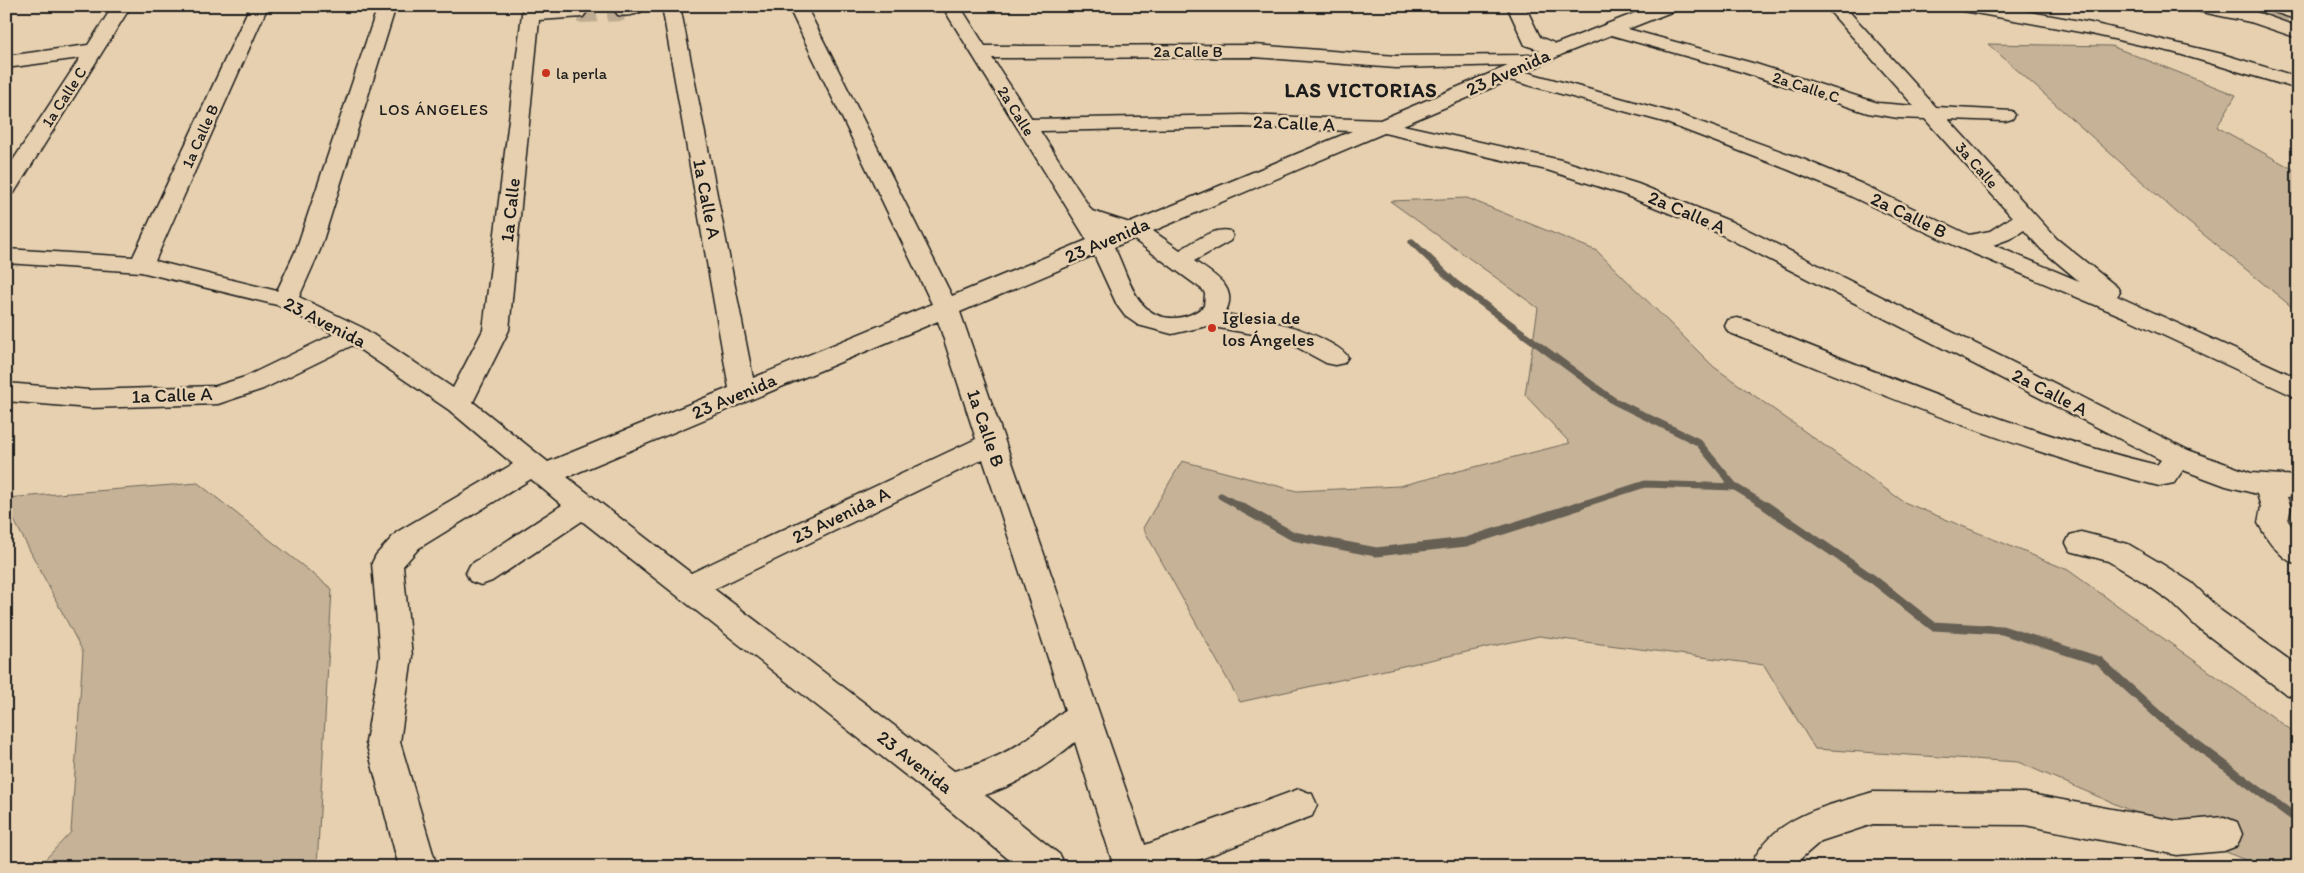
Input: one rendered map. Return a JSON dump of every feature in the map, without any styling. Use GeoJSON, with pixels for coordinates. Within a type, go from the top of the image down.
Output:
{"type":"FeatureCollection","features":[{"type":"Feature","properties":{"kind":"main road","name":"1a Calle C"},"geometry":{"type":"LineString","coordinates":[[6,188],[122,6]]}},
{"type":"Feature","properties":{"kind":"main road","name":"1a Calle B"},"geometry":{"type":"LineString","coordinates":[[141,265],[259,6]]}},
{"type":"Feature","properties":{"kind":"main road"},"geometry":{"type":"LineString","coordinates":[[285,300],[308,250],[387,6]]}},
{"type":"Feature","properties":{"kind":"main road","name":"1a Calle A"},"geometry":{"type":"LineString","coordinates":[[671,6],[743,392]]}},
{"type":"Feature","properties":{"kind":"main road","name":"1a Calle B"},"geometry":{"type":"LineString","coordinates":[[798,6],[946,308],[1133,866]]}},
{"type":"Feature","properties":{"kind":"main road","name":"2a Calle"},"geometry":{"type":"LineString","coordinates":[[951,6],[1100,243],[1134,311],[1158,323],[1174,326],[1204,318]]}},
{"type":"Feature","properties":{"kind":"main road"},"geometry":{"type":"LineString","coordinates":[[1516,6],[1532,41],[1548,54]]}},
{"type":"Feature","properties":{"kind":"main road","name":"23 Avenida"},"geometry":{"type":"LineString","coordinates":[[539,470],[743,392],[1455,95],[1625,19],[1670,6]]}},
{"type":"Feature","properties":{"kind":"main road","name":"3a Calle"},"geometry":{"type":"LineString","coordinates":[[1834,6],[2049,244],[2133,312]]}},
{"type":"Feature","properties":{"kind":"main road"},"geometry":{"type":"LineString","coordinates":[[1964,6],[2157,42],[2239,63],[2298,83]]}},
{"type":"Feature","properties":{"kind":"main road"},"geometry":{"type":"LineString","coordinates":[[2198,6],[2298,26]]}},
{"type":"Feature","properties":{"kind":"main road"},"geometry":{"type":"LineString","coordinates":[[2221,6],[2298,33]]}},
{"type":"Feature","properties":{"kind":"main road"},"geometry":{"type":"LineString","coordinates":[[2274,6],[2298,15]]}},
{"type":"Feature","properties":{"kind":"main road"},"geometry":{"type":"LineString","coordinates":[[532,11],[577,14]]}},
{"type":"Feature","properties":{"kind":"main road","name":"1a Calle"},"geometry":{"type":"LineString","coordinates":[[458,404],[496,330],[532,11]]}},
{"type":"Feature","properties":{"kind":"main road","name":"2a Calle C"},"geometry":{"type":"LineString","coordinates":[[1625,19],[1749,68],[1862,106],[1889,112],[2005,115]]}},
{"type":"Feature","properties":{"kind":"main road"},"geometry":{"type":"LineString","coordinates":[[6,62],[94,50]]}},
{"type":"Feature","properties":{"kind":"main road","name":"2a Calle B"},"geometry":{"type":"LineString","coordinates":[[980,52],[1254,51],[1396,62],[1548,54]]}},
{"type":"Feature","properties":{"kind":"main road","name":"2a Calle B"},"geometry":{"type":"LineString","coordinates":[[1396,62],[1455,95]]}},
{"type":"Feature","properties":{"kind":"main road","name":"2a Calle B"},"geometry":{"type":"LineString","coordinates":[[1507,73],[1671,118],[1750,146],[1854,189],[1966,242],[2133,312],[2298,389]]}},
{"type":"Feature","properties":{"kind":"main road","name":"2a Calle A"},"geometry":{"type":"LineString","coordinates":[[1026,125],[1243,121],[1380,126],[1553,165],[1616,184],[1687,211],[1757,243],[2178,457],[2232,478],[2268,486],[2298,486]]}},
{"type":"Feature","properties":{"kind":"main road"},"geometry":{"type":"LineString","coordinates":[[1082,215],[1132,230],[1151,239],[1217,291],[1220,298],[1219,305],[1204,318]]}},
{"type":"Feature","properties":{"kind":"main road"},"geometry":{"type":"LineString","coordinates":[[1966,242],[2002,236],[2024,218]]}},
{"type":"Feature","properties":{"kind":"main road"},"geometry":{"type":"LineString","coordinates":[[1179,260],[1222,236]]}},
{"type":"Feature","properties":{"kind":"main road","name":"23 Avenida"},"geometry":{"type":"LineString","coordinates":[[6,256],[141,265],[285,300],[354,334],[458,404],[583,506],[949,788],[1047,867]]}},
{"type":"Feature","properties":{"kind":"main road"},"geometry":{"type":"LineString","coordinates":[[1204,318],[1287,332],[1302,338],[1335,357]]}},
{"type":"Feature","properties":{"kind":"main road"},"geometry":{"type":"LineString","coordinates":[[1737,326],[2007,433],[2058,450],[2159,476],[2164,476],[2178,457]]}},
{"type":"Feature","properties":{"kind":"main road","name":"1a Calle A"},"geometry":{"type":"LineString","coordinates":[[6,392],[89,399],[218,395],[254,383],[354,334]]}},
{"type":"Feature","properties":{"kind":"main road","name":"23 Avenida A"},"geometry":{"type":"LineString","coordinates":[[690,587],[992,443]]}},
{"type":"Feature","properties":{"kind":"main road"},"geometry":{"type":"LineString","coordinates":[[418,867],[383,742],[396,656],[387,562],[408,540],[539,470]]}},
{"type":"Feature","properties":{"kind":"main road"},"geometry":{"type":"LineString","coordinates":[[2268,486],[2276,507],[2273,523],[2298,554]]}},
{"type":"Feature","properties":{"kind":"main road"},"geometry":{"type":"LineString","coordinates":[[481,573],[583,506]]}},
{"type":"Feature","properties":{"kind":"main road"},"geometry":{"type":"LineString","coordinates":[[2081,543],[2117,552],[2166,582],[2181,592],[2209,619],[2298,684]]}},
{"type":"Feature","properties":{"kind":"main road"},"geometry":{"type":"LineString","coordinates":[[949,788],[987,779],[1041,750],[1083,715]]}},
{"type":"Feature","properties":{"kind":"main road"},"geometry":{"type":"LineString","coordinates":[[1133,866],[1299,805]]}},
{"type":"Feature","properties":{"kind":"main road"},"geometry":{"type":"LineString","coordinates":[[1769,867],[1780,852],[1810,828],[1873,808],[2025,809],[2177,838],[2224,834]]}},
{"type":"Feature","properties":{"kind":"shaded area"},"geometry":{"type":"Polygon","coordinates":[[[1988,44],[2111,46],[2236,95],[2217,127],[2298,172],[2298,312],[2176,212],[1988,44]]]}},
{"type":"Feature","properties":{"kind":"shaded area"},"geometry":{"type":"Polygon","coordinates":[[[1467,198],[1597,251],[1714,367],[1904,502],[2068,570],[2298,735],[2298,867],[2261,867],[2018,762],[1815,749],[1764,665],[1539,636],[1240,702],[1143,528],[1182,461],[1297,491],[1399,486],[1570,443],[1525,395],[1538,308],[1390,201],[1467,198]]]}},
{"type":"Feature","properties":{"kind":"shaded area"},"geometry":{"type":"Polygon","coordinates":[[[198,483],[332,589],[317,867],[38,867],[71,832],[83,652],[6,505],[6,498],[198,483]]]}},
{"type":"Feature","properties":{"kind":"waterway"},"geometry":{"type":"LineString","coordinates":[[1412,242],[1455,283],[1614,401],[1698,442],[1735,487]]}},
{"type":"Feature","properties":{"kind":"waterway"},"geometry":{"type":"LineString","coordinates":[[1574,507],[1645,484],[1735,487]]}},
{"type":"Feature","properties":{"kind":"waterway"},"geometry":{"type":"LineString","coordinates":[[1735,487],[1768,507]]}},
{"type":"Feature","properties":{"kind":"waterway"},"geometry":{"type":"LineString","coordinates":[[1221,496],[1241,507]]}},
{"type":"Feature","properties":{"kind":"waterway"},"geometry":{"type":"LineString","coordinates":[[1239,506],[1293,536],[1376,552],[1466,542],[1578,506]]}},
{"type":"Feature","properties":{"kind":"waterway"},"geometry":{"type":"LineString","coordinates":[[1766,506],[1874,580],[1933,626],[2002,630],[2099,661],[2164,720],[2298,820]]}},
{"type":"Feature","properties":{"kind":"tunnel"},"geometry":{"type":"LineString","coordinates":[[2240,6],[2298,26]]}},
{"type":"Feature","properties":{"kind":"tunnel"},"geometry":{"type":"LineString","coordinates":[[577,13],[624,11]]}},
{"type":"Feature","properties":{"kind":"place","name":"la perla"},"geometry":{"type":"Point","coordinates":[546,73]}},
{"type":"Feature","properties":{"kind":"place","name":"Iglesia de los Ángeles"},"geometry":{"type":"Point","coordinates":[1212,328]}},
{"type":"Feature","properties":{"kind":"district","name":"LAS VICTORIAS"},"geometry":{"type":"Point","coordinates":[1361,90]}},
{"type":"Feature","properties":{"kind":"district","name":"LOS ÁNGELES"},"geometry":{"type":"Point","coordinates":[434,109]}}]}
